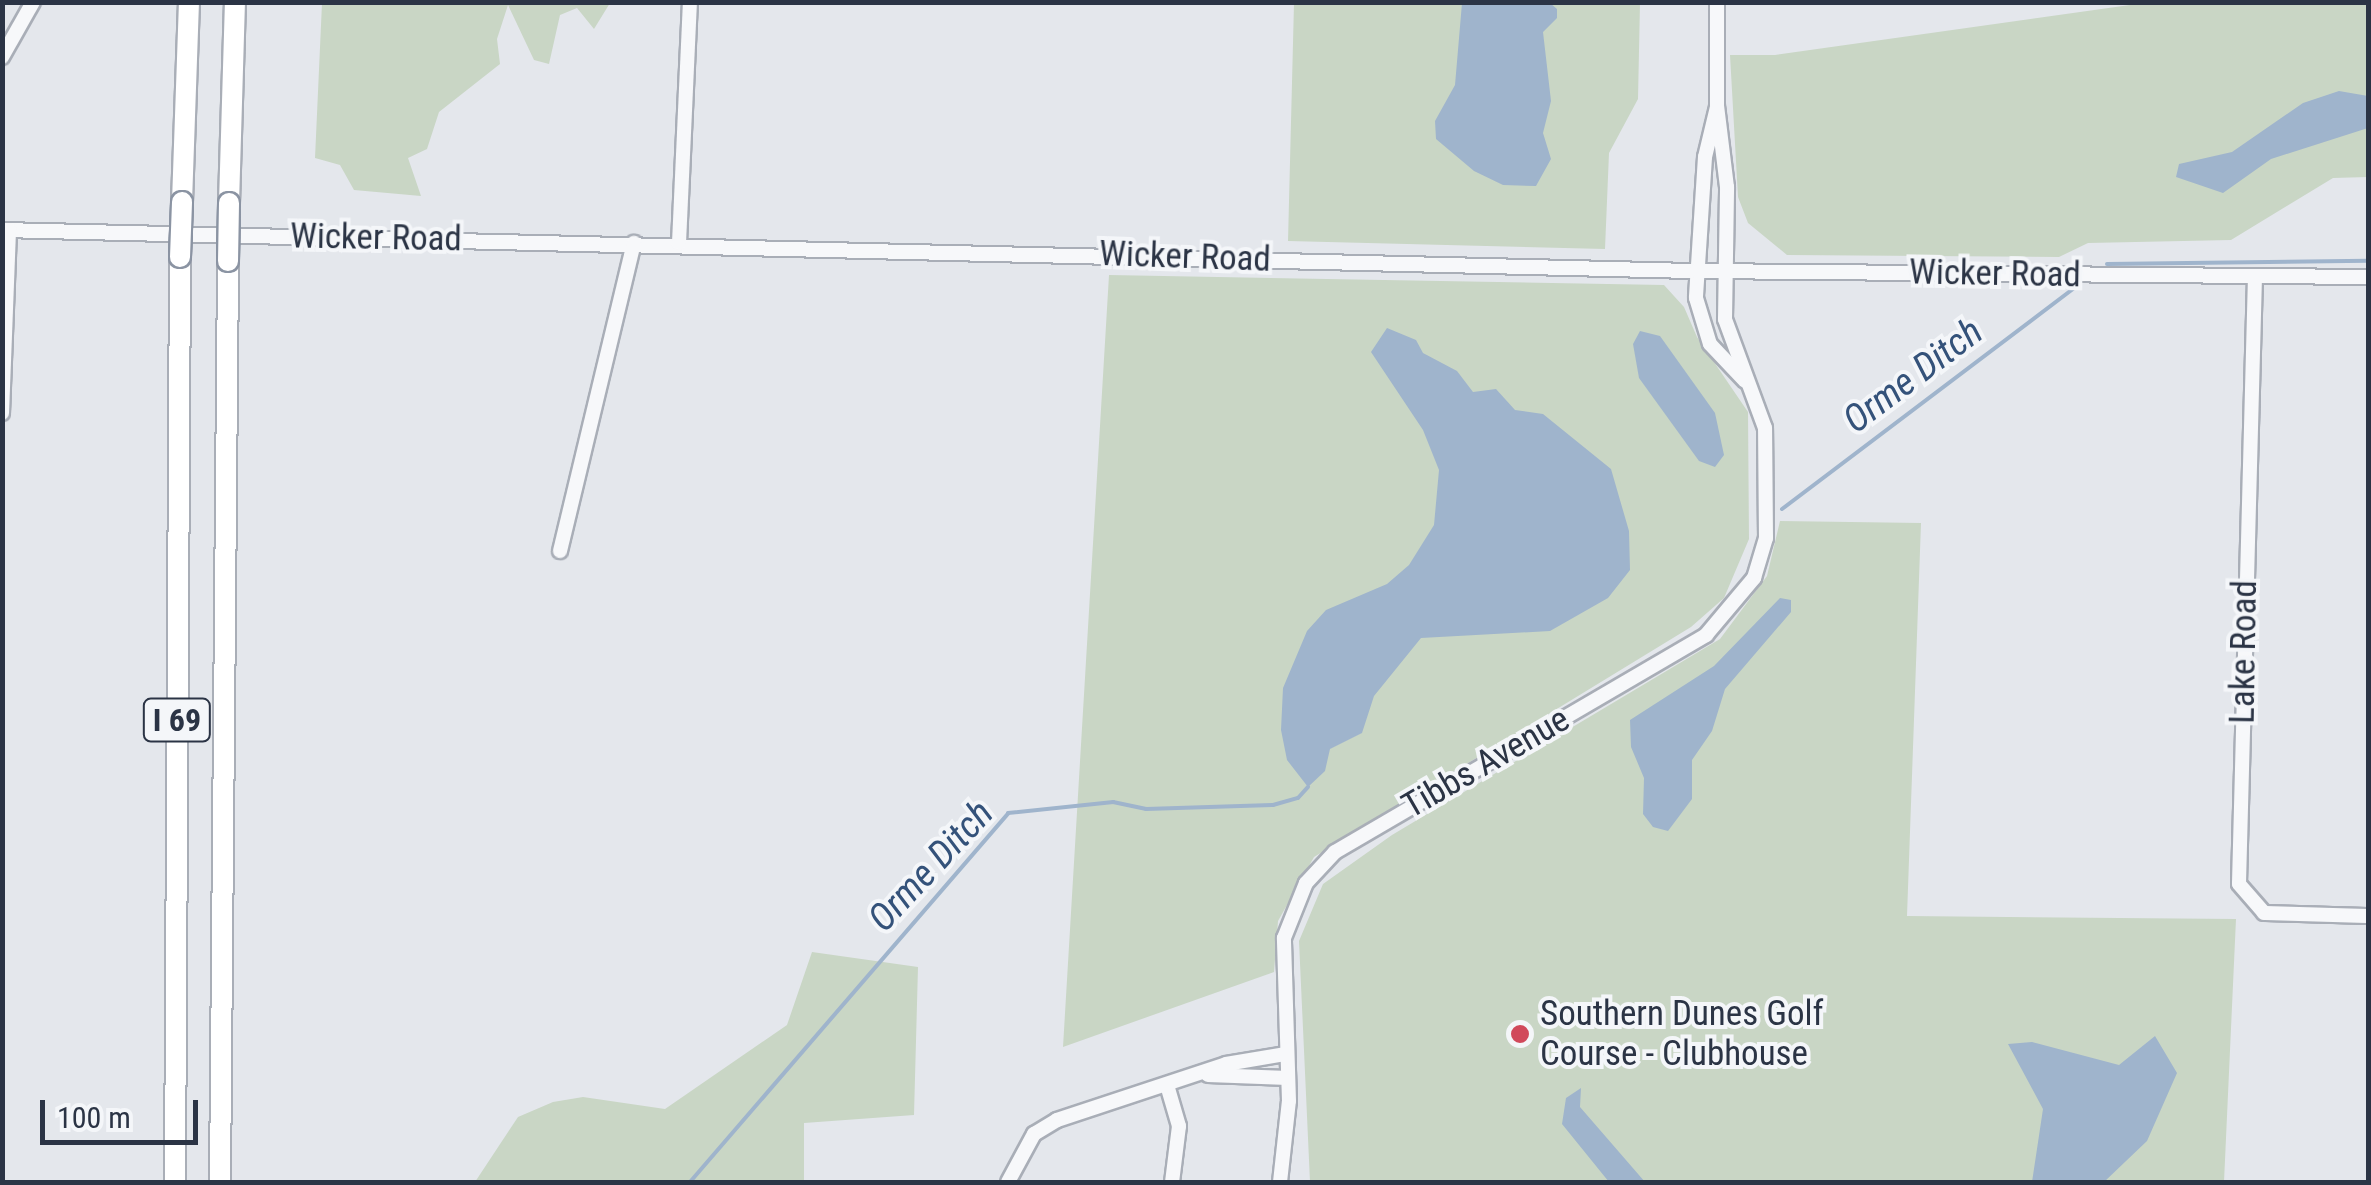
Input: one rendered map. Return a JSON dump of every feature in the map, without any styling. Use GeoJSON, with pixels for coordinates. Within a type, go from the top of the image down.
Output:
{"type":"FeatureCollection","features":[{"type":"Feature","properties":{"kind":"highway","name":"I 69"},"geometry":{"type":"LineString","coordinates":[[175,1182],[180,257],[188,2]]}},
{"type":"Feature","properties":{"kind":"highway","name":"I 69"},"geometry":{"type":"LineString","coordinates":[[220,1182],[228,203],[235,5]]}},
{"type":"Feature","properties":{"kind":"street"},"geometry":{"type":"LineString","coordinates":[[2,57],[33,2]]}},
{"type":"Feature","properties":{"kind":"street"},"geometry":{"type":"LineString","coordinates":[[679,242],[690,2]]}},
{"type":"Feature","properties":{"kind":"street","name":"Tibbs Avenue"},"geometry":{"type":"LineString","coordinates":[[1280,1182],[1289,1142],[1284,938],[1295,902],[1320,865],[1706,635],[1734,609],[1754,578],[1766,538],[1765,428],[1725,319],[1727,272],[1717,106],[1717,2]]}},
{"type":"Feature","properties":{"kind":"street","name":"Tibbs Avenue"},"geometry":{"type":"LineString","coordinates":[[1717,106],[1708,125],[1696,271],[1703,331],[1752,389]]}},
{"type":"Feature","properties":{"kind":"street"},"geometry":{"type":"LineString","coordinates":[[2,413],[6,230]]}},
{"type":"Feature","properties":{"kind":"street","name":"Wicker Road"},"geometry":{"type":"LineString","coordinates":[[6,230],[679,242],[1727,272],[2368,276]]}},
{"type":"Feature","properties":{"kind":"street"},"geometry":{"type":"LineString","coordinates":[[560,551],[634,243]]}},
{"type":"Feature","properties":{"kind":"street","name":"Lake Road"},"geometry":{"type":"LineString","coordinates":[[2255,276],[2239,884],[2264,913],[2368,916]]}},
{"type":"Feature","properties":{"kind":"street"},"geometry":{"type":"LineString","coordinates":[[1008,1182],[1034,1134],[1056,1120],[1203,1075],[1226,1064],[1286,1054]]}},
{"type":"Feature","properties":{"kind":"street"},"geometry":{"type":"LineString","coordinates":[[1203,1075],[1288,1078]]}},
{"type":"Feature","properties":{"kind":"street"},"geometry":{"type":"LineString","coordinates":[[1167,1084],[1180,1126],[1172,1182]]}},
{"type":"Feature","properties":{"kind":"green space"},"geometry":{"type":"Polygon","coordinates":[[[322,2],[610,3],[594,29],[577,8],[560,15],[549,64],[534,60],[508,5],[497,39],[500,64],[439,112],[427,149],[408,158],[421,196],[354,190],[340,165],[315,158],[322,2]]]}},
{"type":"Feature","properties":{"kind":"green space"},"geometry":{"type":"Polygon","coordinates":[[[1294,3],[1640,3],[1638,99],[1609,153],[1605,249],[1288,241],[1294,3]]]}},
{"type":"Feature","properties":{"kind":"green space"},"geometry":{"type":"Polygon","coordinates":[[[2144,3],[2368,3],[2368,177],[2333,178],[2231,240],[2088,243],[2059,257],[1787,255],[1748,223],[1738,197],[1730,55],[1775,55],[2144,3]]]}},
{"type":"Feature","properties":{"kind":"green space"},"geometry":{"type":"Polygon","coordinates":[[[1109,275],[1664,285],[1684,307],[1697,337],[1748,412],[1749,539],[1724,598],[1691,627],[1314,857],[1278,921],[1274,972],[1063,1047],[1109,275]]]}},
{"type":"Feature","properties":{"kind":"green space"},"geometry":{"type":"Polygon","coordinates":[[[1780,521],[1921,523],[1907,916],[2236,919],[2224,1182],[1310,1182],[1299,941],[1323,884],[1392,835],[1720,639],[1767,576],[1780,521]]]}},
{"type":"Feature","properties":{"kind":"green space"},"geometry":{"type":"Polygon","coordinates":[[[812,952],[918,967],[914,1115],[804,1123],[804,1182],[475,1182],[518,1117],[553,1102],[583,1097],[665,1109],[787,1025],[812,952]]]}},
{"type":"Feature","properties":{"kind":"water"},"geometry":{"type":"Polygon","coordinates":[[[1462,3],[1550,3],[1557,9],[1557,18],[1543,32],[1551,101],[1543,133],[1551,159],[1536,186],[1503,185],[1474,171],[1436,139],[1435,121],[1455,85],[1462,3]]]}},
{"type":"Feature","properties":{"kind":"water"},"geometry":{"type":"Polygon","coordinates":[[[2339,91],[2368,96],[2368,128],[2271,159],[2223,193],[2176,177],[2179,164],[2232,152],[2303,103],[2339,91]]]}},
{"type":"Feature","properties":{"kind":"water"},"geometry":{"type":"Polygon","coordinates":[[[1387,328],[1416,340],[1423,353],[1457,371],[1473,392],[1496,389],[1515,410],[1543,414],[1611,469],[1629,531],[1630,570],[1608,598],[1550,631],[1421,638],[1374,696],[1362,733],[1330,749],[1325,771],[1308,787],[1287,760],[1281,730],[1283,688],[1307,631],[1326,610],[1387,584],[1409,565],[1434,525],[1439,470],[1423,430],[1371,352],[1387,328]]]}},
{"type":"Feature","properties":{"kind":"water"},"geometry":{"type":"Polygon","coordinates":[[[1640,331],[1660,336],[1715,413],[1724,455],[1715,467],[1699,461],[1639,378],[1633,344],[1640,331]]]}},
{"type":"Feature","properties":{"kind":"water"},"geometry":{"type":"Polygon","coordinates":[[[1780,598],[1791,600],[1791,612],[1725,689],[1712,731],[1692,760],[1692,799],[1668,831],[1653,827],[1643,814],[1644,778],[1631,747],[1630,720],[1714,666],[1780,598]]]}},
{"type":"Feature","properties":{"kind":"water"},"geometry":{"type":"Polygon","coordinates":[[[2155,1036],[2177,1073],[2147,1141],[2104,1182],[2032,1182],[2043,1109],[2008,1044],[2032,1042],[2119,1065],[2155,1036]]]}},
{"type":"Feature","properties":{"kind":"water"},"geometry":{"type":"Polygon","coordinates":[[[1581,1088],[1580,1107],[1645,1182],[1609,1182],[1562,1124],[1566,1098],[1581,1088]]]}},
{"type":"Feature","properties":{"kind":"waterway","name":"Orme Ditch"},"geometry":{"type":"LineString","coordinates":[[2107,264],[2368,261]]}},
{"type":"Feature","properties":{"kind":"waterway","name":"Orme Ditch"},"geometry":{"type":"LineString","coordinates":[[1782,509],[2076,287]]}},
{"type":"Feature","properties":{"kind":"waterway","name":"Orme Ditch"},"geometry":{"type":"LineString","coordinates":[[690,1182],[1008,813],[1113,802],[1146,809],[1273,805],[1298,798],[1308,787]]}},
{"type":"Feature","properties":{"kind":"place","name":"Southern Dunes Golf Course - Clubhouse"},"geometry":{"type":"Point","coordinates":[1520,1034]}}]}
